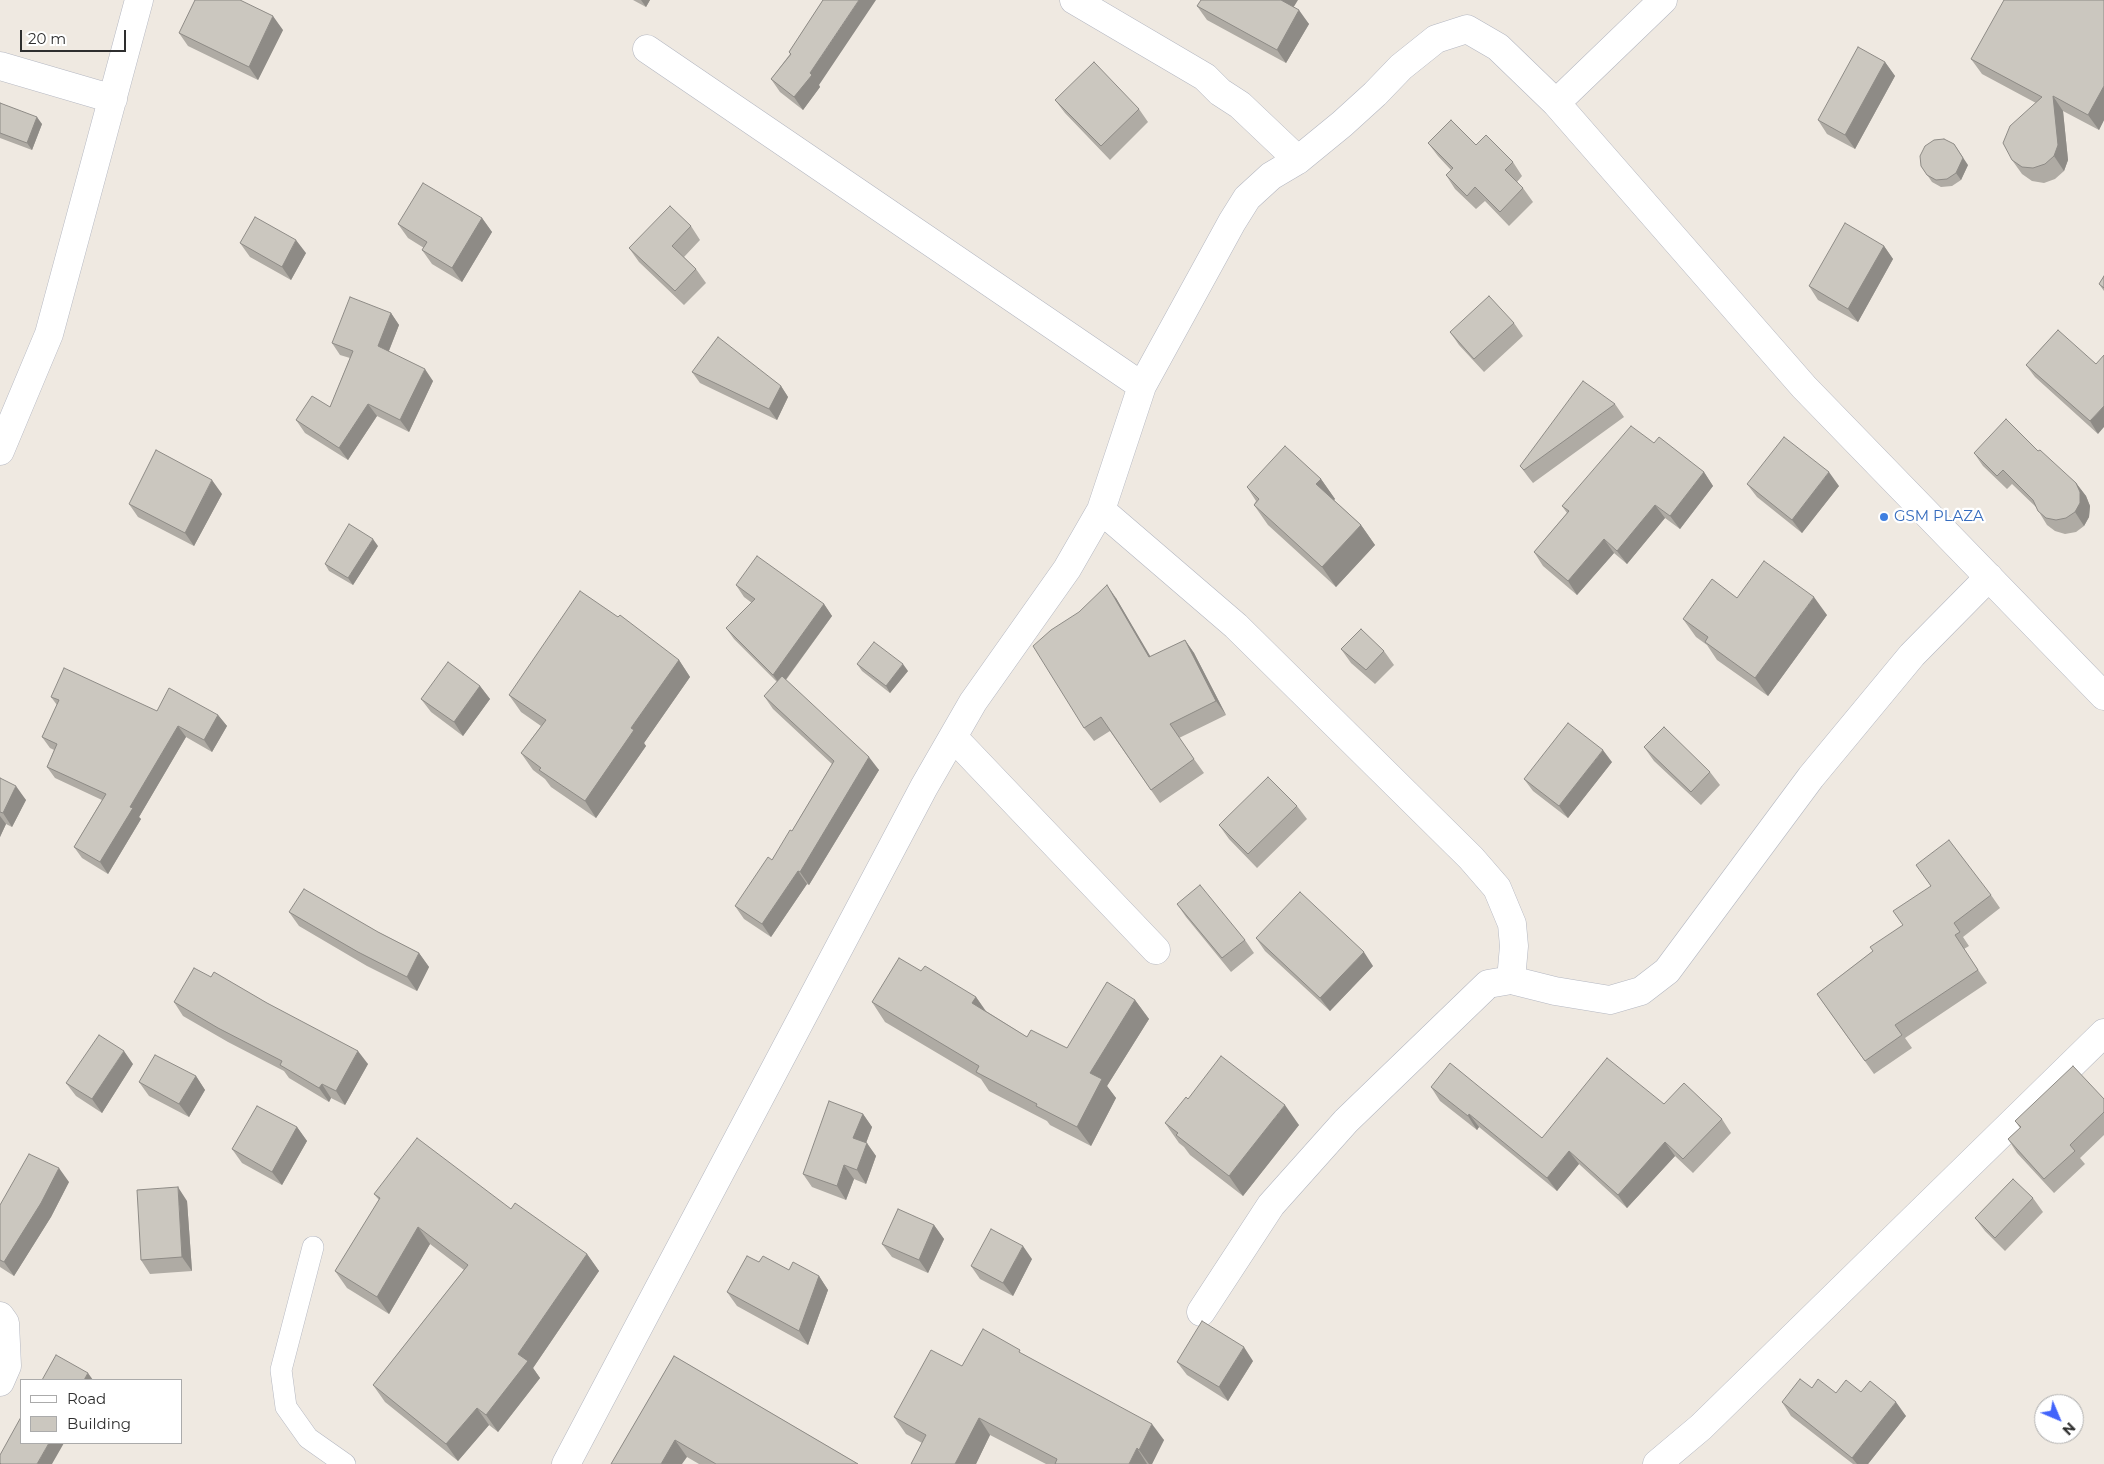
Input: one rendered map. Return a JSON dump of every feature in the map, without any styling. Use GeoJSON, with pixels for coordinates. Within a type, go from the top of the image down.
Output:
{"type":"FeatureCollection","features":[{"type":"Feature","properties":{"kind":"street"},"geometry":{"type":"LineString","coordinates":[[0,451],[49,334],[138,0]]}},
{"type":"Feature","properties":{"kind":"street"},"geometry":{"type":"LineString","coordinates":[[1074,0],[1205,77],[1220,92],[1240,105],[1298,160]]}},
{"type":"Feature","properties":{"kind":"street"},"geometry":{"type":"LineString","coordinates":[[1556,103],[1663,0]]}},
{"type":"Feature","properties":{"kind":"street"},"geometry":{"type":"LineString","coordinates":[[566,1464],[924,787],[973,702],[1067,569],[1101,510],[1142,386],[1232,222],[1247,198],[1270,176],[1298,160],[1375,94],[1401,67],[1436,39],[1467,29],[1498,47],[1556,103],[1804,387],[2104,696]]}},
{"type":"Feature","properties":{"kind":"street"},"geometry":{"type":"LineString","coordinates":[[647,49],[1142,386]]}},
{"type":"Feature","properties":{"kind":"street"},"geometry":{"type":"LineString","coordinates":[[0,66],[113,98]]}},
{"type":"Feature","properties":{"kind":"street"},"geometry":{"type":"LineString","coordinates":[[1101,510],[1236,626],[1471,858],[1497,888],[1512,924],[1514,946],[1511,980]]}},
{"type":"Feature","properties":{"kind":"street"},"geometry":{"type":"LineString","coordinates":[[1201,1312],[1271,1206],[1346,1121],[1488,984],[1511,980],[1555,991],[1610,1000],[1641,991],[1667,971],[1811,777],[1912,655],[1989,577]]}},
{"type":"Feature","properties":{"kind":"street"},"geometry":{"type":"LineString","coordinates":[[953,737],[1156,950]]}},
{"type":"Feature","properties":{"kind":"street"},"geometry":{"type":"LineString","coordinates":[[1657,1464],[1701,1428],[2104,1033]]}},
{"type":"Feature","properties":{"kind":"street"},"geometry":{"type":"LineString","coordinates":[[0,1316],[5,1323],[7,1366],[0,1382]]}},
{"type":"Feature","properties":{"kind":"lane"},"geometry":{"type":"LineString","coordinates":[[312,1247],[281,1370],[286,1407],[308,1438],[346,1464]]}},
{"type":"Feature","properties":{"kind":"building"},"geometry":{"type":"Polygon","coordinates":[[[195,0],[240,0],[273,16],[249,67],[179,33],[195,0]]]}},
{"type":"Feature","properties":{"kind":"building"},"geometry":{"type":"Polygon","coordinates":[[[823,0],[859,0],[810,73],[812,75],[794,97],[771,79],[791,54],[789,52],[823,0]]]}},
{"type":"Feature","properties":{"kind":"building"},"geometry":{"type":"Polygon","coordinates":[[[1201,0],[1281,0],[1299,10],[1277,50],[1197,6],[1201,0]]]}},
{"type":"Feature","properties":{"kind":"building"},"geometry":{"type":"Polygon","coordinates":[[[2004,0],[2104,0],[2104,86],[2088,115],[2053,96],[2058,145],[2054,156],[2045,164],[2033,168],[2022,167],[2012,160],[2003,143],[2010,126],[2042,97],[1971,59],[2004,0]]]}},
{"type":"Feature","properties":{"kind":"building"},"geometry":{"type":"Polygon","coordinates":[[[1858,47],[1885,62],[1845,135],[1818,120],[1858,47]]]}},
{"type":"Feature","properties":{"kind":"building"},"geometry":{"type":"Polygon","coordinates":[[[1094,62],[1139,109],[1101,146],[1055,100],[1094,62]]]}},
{"type":"Feature","properties":{"kind":"building"},"geometry":{"type":"Polygon","coordinates":[[[0,103],[37,117],[27,143],[0,133],[0,103]]]}},
{"type":"Feature","properties":{"kind":"building"},"geometry":{"type":"Polygon","coordinates":[[[1451,120],[1476,145],[1486,135],[1513,162],[1505,170],[1523,188],[1500,212],[1475,187],[1467,196],[1446,175],[1453,168],[1428,143],[1451,120]]]}},
{"type":"Feature","properties":{"kind":"building"},"geometry":{"type":"Polygon","coordinates":[[[1944,139],[1954,144],[1963,158],[1956,173],[1947,179],[1936,180],[1927,175],[1921,166],[1920,156],[1925,146],[1934,140],[1944,139]]]}},
{"type":"Feature","properties":{"kind":"building"},"geometry":{"type":"Polygon","coordinates":[[[423,183],[482,218],[452,268],[422,250],[427,242],[398,224],[423,183]]]}},
{"type":"Feature","properties":{"kind":"building"},"geometry":{"type":"Polygon","coordinates":[[[670,206],[691,226],[672,246],[696,269],[675,291],[629,248],[670,206]]]}},
{"type":"Feature","properties":{"kind":"building"},"geometry":{"type":"Polygon","coordinates":[[[255,217],[296,240],[282,267],[240,243],[255,217]]]}},
{"type":"Feature","properties":{"kind":"building"},"geometry":{"type":"Polygon","coordinates":[[[1845,223],[1884,246],[1848,309],[1809,286],[1845,223]]]}},
{"type":"Feature","properties":{"kind":"building"},"geometry":{"type":"Polygon","coordinates":[[[2104,276],[2104,288],[2099,284],[2104,276]]]}},
{"type":"Feature","properties":{"kind":"building"},"geometry":{"type":"Polygon","coordinates":[[[1489,296],[1514,323],[1474,359],[1450,332],[1489,296]]]}},
{"type":"Feature","properties":{"kind":"building"},"geometry":{"type":"Polygon","coordinates":[[[350,297],[391,313],[378,346],[425,369],[400,420],[368,404],[339,448],[296,420],[312,396],[330,407],[353,351],[332,343],[350,297]]]}},
{"type":"Feature","properties":{"kind":"building"},"geometry":{"type":"Polygon","coordinates":[[[2058,330],[2096,364],[2104,355],[2104,406],[2090,421],[2026,365],[2058,330]]]}},
{"type":"Feature","properties":{"kind":"building"},"geometry":{"type":"Polygon","coordinates":[[[718,337],[781,386],[769,409],[692,372],[718,337]]]}},
{"type":"Feature","properties":{"kind":"building"},"geometry":{"type":"Polygon","coordinates":[[[1583,381],[1615,404],[1524,470],[1520,466],[1583,381]]]}},
{"type":"Feature","properties":{"kind":"building"},"geometry":{"type":"Polygon","coordinates":[[[2006,419],[2038,451],[2040,450],[2076,483],[2080,492],[2080,503],[2075,512],[2066,518],[2056,520],[2046,518],[2038,511],[2033,500],[2003,470],[1997,476],[1974,453],[2006,419]]]}},
{"type":"Feature","properties":{"kind":"building"},"geometry":{"type":"Polygon","coordinates":[[[1631,426],[1654,443],[1659,437],[1704,472],[1670,516],[1655,505],[1617,551],[1604,539],[1568,581],[1534,552],[1569,511],[1562,506],[1631,426]]]}},
{"type":"Feature","properties":{"kind":"building"},"geometry":{"type":"Polygon","coordinates":[[[1784,437],[1829,472],[1792,520],[1747,484],[1784,437]]]}},
{"type":"Feature","properties":{"kind":"building"},"geometry":{"type":"Polygon","coordinates":[[[1285,446],[1321,479],[1316,484],[1361,525],[1322,567],[1254,505],[1259,499],[1247,487],[1285,446]]]}},
{"type":"Feature","properties":{"kind":"building"},"geometry":{"type":"Polygon","coordinates":[[[156,450],[212,480],[185,533],[129,504],[156,450]]]}},
{"type":"Feature","properties":{"kind":"building"},"geometry":{"type":"Polygon","coordinates":[[[349,524],[373,539],[348,578],[325,564],[349,524]]]}},
{"type":"Feature","properties":{"kind":"building"},"geometry":{"type":"Polygon","coordinates":[[[757,556],[824,604],[773,675],[726,628],[755,599],[736,585],[757,556]]]}},
{"type":"Feature","properties":{"kind":"building"},"geometry":{"type":"Polygon","coordinates":[[[1764,561],[1814,597],[1755,678],[1705,642],[1708,637],[1683,619],[1712,579],[1737,598],[1764,561]]]}},
{"type":"Feature","properties":{"kind":"building"},"geometry":{"type":"Polygon","coordinates":[[[1107,585],[1149,657],[1185,640],[1216,701],[1170,724],[1194,759],[1151,790],[1101,717],[1084,728],[1033,646],[1051,630],[1079,612],[1107,585]]]}},
{"type":"Feature","properties":{"kind":"building"},"geometry":{"type":"Polygon","coordinates":[[[580,591],[618,617],[620,615],[679,660],[631,728],[634,730],[585,801],[539,770],[541,768],[521,753],[546,720],[509,695],[580,591]]]}},
{"type":"Feature","properties":{"kind":"building"},"geometry":{"type":"Polygon","coordinates":[[[1361,629],[1384,651],[1366,670],[1341,649],[1361,629]]]}},
{"type":"Feature","properties":{"kind":"building"},"geometry":{"type":"Polygon","coordinates":[[[874,642],[903,664],[886,686],[857,664],[874,642]]]}},
{"type":"Feature","properties":{"kind":"building"},"geometry":{"type":"Polygon","coordinates":[[[448,662],[480,686],[454,722],[421,699],[448,662]]]}},
{"type":"Feature","properties":{"kind":"building"},"geometry":{"type":"Polygon","coordinates":[[[64,668],[157,711],[169,688],[218,715],[204,740],[178,726],[130,807],[133,808],[100,862],[74,847],[106,794],[47,767],[57,744],[42,737],[59,700],[51,697],[64,668]]]}},
{"type":"Feature","properties":{"kind":"building"},"geometry":{"type":"Polygon","coordinates":[[[782,676],[869,757],[800,872],[798,871],[762,924],[735,906],[768,857],[772,860],[790,830],[792,831],[834,761],[764,696],[782,676]]]}},
{"type":"Feature","properties":{"kind":"building"},"geometry":{"type":"Polygon","coordinates":[[[1568,723],[1603,750],[1559,806],[1524,779],[1568,723]]]}},
{"type":"Feature","properties":{"kind":"building"},"geometry":{"type":"Polygon","coordinates":[[[1664,727],[1710,772],[1691,792],[1644,747],[1664,727]]]}},
{"type":"Feature","properties":{"kind":"building"},"geometry":{"type":"Polygon","coordinates":[[[1268,777],[1297,806],[1248,854],[1219,825],[1268,777]]]}},
{"type":"Feature","properties":{"kind":"building"},"geometry":{"type":"Polygon","coordinates":[[[0,778],[16,786],[3,813],[0,812],[0,778]]]}},
{"type":"Feature","properties":{"kind":"building"},"geometry":{"type":"Polygon","coordinates":[[[1949,840],[1991,895],[1954,923],[1960,932],[1955,935],[1978,970],[1895,1025],[1902,1035],[1865,1061],[1817,994],[1873,951],[1870,947],[1903,925],[1893,911],[1931,886],[1916,865],[1949,840]]]}},
{"type":"Feature","properties":{"kind":"building"},"geometry":{"type":"Polygon","coordinates":[[[1200,885],[1245,940],[1222,958],[1177,904],[1200,885]]]}},
{"type":"Feature","properties":{"kind":"building"},"geometry":{"type":"Polygon","coordinates":[[[304,889],[378,932],[419,953],[407,977],[358,952],[289,912],[304,889]]]}},
{"type":"Feature","properties":{"kind":"building"},"geometry":{"type":"Polygon","coordinates":[[[1300,892],[1364,952],[1320,998],[1256,938],[1300,892]]]}},
{"type":"Feature","properties":{"kind":"building"},"geometry":{"type":"Polygon","coordinates":[[[899,958],[921,971],[925,966],[976,997],[972,1003],[1027,1037],[1031,1030],[1067,1048],[1107,982],[1135,1000],[1090,1073],[1102,1079],[1077,1127],[976,1072],[979,1066],[872,1002],[899,958]]]}},
{"type":"Feature","properties":{"kind":"building"},"geometry":{"type":"Polygon","coordinates":[[[194,968],[211,977],[214,972],[267,1003],[358,1051],[336,1091],[322,1084],[319,1088],[280,1065],[282,1061],[218,1028],[174,1002],[194,968]]]}},
{"type":"Feature","properties":{"kind":"building"},"geometry":{"type":"Polygon","coordinates":[[[99,1035],[124,1051],[92,1099],[66,1083],[99,1035]]]}},
{"type":"Feature","properties":{"kind":"building"},"geometry":{"type":"Polygon","coordinates":[[[155,1055],[196,1076],[179,1104],[139,1082],[155,1055]]]}},
{"type":"Feature","properties":{"kind":"building"},"geometry":{"type":"Polygon","coordinates":[[[1221,1056],[1285,1105],[1229,1176],[1176,1135],[1178,1133],[1165,1123],[1186,1097],[1188,1099],[1221,1056]]]}},
{"type":"Feature","properties":{"kind":"building"},"geometry":{"type":"Polygon","coordinates":[[[1607,1058],[1664,1104],[1684,1083],[1722,1119],[1683,1159],[1665,1142],[1618,1195],[1569,1151],[1547,1178],[1469,1114],[1468,1116],[1431,1087],[1450,1063],[1542,1138],[1607,1058]]]}},
{"type":"Feature","properties":{"kind":"building"},"geometry":{"type":"Polygon","coordinates":[[[2073,1066],[2104,1099],[2104,1112],[2070,1145],[2075,1151],[2044,1179],[2008,1139],[2021,1127],[2015,1121],[2073,1066]]]}},
{"type":"Feature","properties":{"kind":"building"},"geometry":{"type":"Polygon","coordinates":[[[829,1101],[863,1114],[853,1138],[867,1143],[857,1170],[844,1165],[837,1186],[803,1174],[829,1101]]]}},
{"type":"Feature","properties":{"kind":"building"},"geometry":{"type":"Polygon","coordinates":[[[257,1106],[297,1127],[272,1172],[232,1149],[257,1106]]]}},
{"type":"Feature","properties":{"kind":"building"},"geometry":{"type":"Polygon","coordinates":[[[417,1138],[511,1209],[515,1203],[587,1254],[518,1354],[528,1361],[486,1415],[477,1408],[446,1444],[373,1385],[468,1265],[418,1227],[377,1297],[335,1271],[380,1198],[374,1194],[417,1138]]]}},
{"type":"Feature","properties":{"kind":"building"},"geometry":{"type":"Polygon","coordinates":[[[29,1154],[59,1168],[41,1203],[4,1262],[0,1260],[0,1205],[29,1154]]]}},
{"type":"Feature","properties":{"kind":"building"},"geometry":{"type":"Polygon","coordinates":[[[2013,1179],[2033,1198],[1995,1238],[1975,1218],[2013,1179]]]}},
{"type":"Feature","properties":{"kind":"building"},"geometry":{"type":"Polygon","coordinates":[[[178,1187],[182,1257],[141,1260],[137,1190],[178,1187]]]}},
{"type":"Feature","properties":{"kind":"building"},"geometry":{"type":"Polygon","coordinates":[[[898,1209],[934,1225],[919,1260],[882,1244],[898,1209]]]}},
{"type":"Feature","properties":{"kind":"building"},"geometry":{"type":"Polygon","coordinates":[[[991,1229],[1023,1246],[1003,1283],[971,1266],[991,1229]]]}},
{"type":"Feature","properties":{"kind":"building"},"geometry":{"type":"Polygon","coordinates":[[[747,1256],[759,1262],[763,1256],[789,1270],[793,1262],[819,1276],[799,1331],[727,1292],[747,1256]]]}},
{"type":"Feature","properties":{"kind":"building"},"geometry":{"type":"Polygon","coordinates":[[[1202,1321],[1244,1347],[1219,1387],[1177,1362],[1202,1321]]]}},
{"type":"Feature","properties":{"kind":"building"},"geometry":{"type":"Polygon","coordinates":[[[983,1329],[1020,1350],[1019,1352],[1152,1424],[1139,1450],[1137,1448],[1129,1464],[1055,1464],[1057,1459],[979,1418],[955,1464],[911,1464],[926,1435],[894,1417],[931,1350],[962,1366],[983,1329]]]}},
{"type":"Feature","properties":{"kind":"building"},"geometry":{"type":"Polygon","coordinates":[[[56,1355],[88,1373],[85,1379],[43,1379],[56,1355]]]}},
{"type":"Feature","properties":{"kind":"building"},"geometry":{"type":"Polygon","coordinates":[[[674,1356],[858,1464],[716,1464],[675,1440],[661,1464],[611,1464],[674,1356]]]}},
{"type":"Feature","properties":{"kind":"building"},"geometry":{"type":"Polygon","coordinates":[[[1800,1379],[1812,1388],[1818,1379],[1836,1393],[1846,1380],[1861,1392],[1870,1381],[1896,1402],[1852,1458],[1782,1402],[1800,1379]]]}},
{"type":"Feature","properties":{"kind":"building"},"geometry":{"type":"Polygon","coordinates":[[[20,1419],[20,1444],[48,1444],[37,1464],[1,1464],[0,1455],[20,1419]]]}},
{"type":"Feature","properties":{"kind":"place","name":"GSM PLAZA"},"geometry":{"type":"Point","coordinates":[1884,517]}}]}
